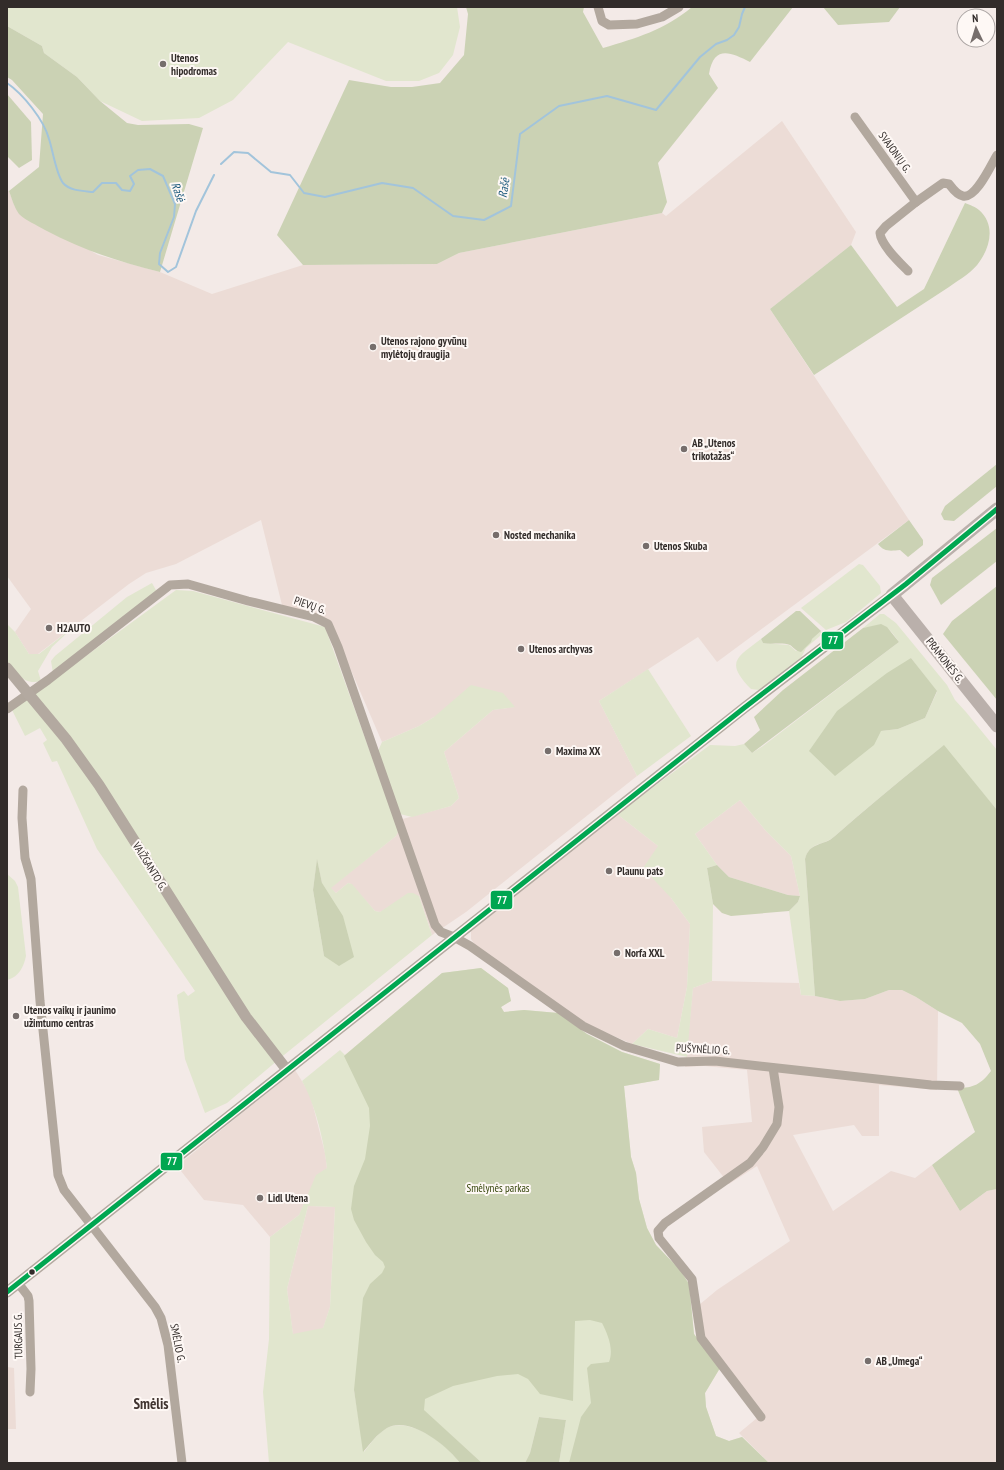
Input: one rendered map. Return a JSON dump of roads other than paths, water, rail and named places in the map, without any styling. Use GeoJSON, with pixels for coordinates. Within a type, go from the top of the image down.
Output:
{"type":"FeatureCollection","features":[{"type":"Feature","properties":{"kind":"highway"},"geometry":{"type":"LineString","coordinates":[[892,595],[997,508]]}},
{"type":"Feature","properties":{"kind":"highway","name":"PRAMONĖS G."},"geometry":{"type":"LineString","coordinates":[[892,595],[997,726]]}},
{"type":"Feature","properties":{"kind":"main road"},"geometry":{"type":"LineString","coordinates":[[7,1292],[770,687],[892,595]]}},
{"type":"Feature","properties":{"kind":"main road","name":"VAIŽGANTO G."},"geometry":{"type":"LineString","coordinates":[[7,668],[66,739],[99,785],[246,1017],[287,1070]]}},
{"type":"Feature","properties":{"kind":"street"},"geometry":{"type":"LineString","coordinates":[[598,7],[602,21],[609,25],[637,24],[662,17],[679,7]]}},
{"type":"Feature","properties":{"kind":"street","name":"SVAJONIŲ G."},"geometry":{"type":"LineString","coordinates":[[855,116],[916,202]]}},
{"type":"Feature","properties":{"kind":"street"},"geometry":{"type":"LineString","coordinates":[[908,271],[880,238],[880,233],[886,226],[916,202],[943,183],[948,184],[959,194],[964,196],[970,195],[976,190],[997,155]]}},
{"type":"Feature","properties":{"kind":"street","name":"PIEVŲ G."},"geometry":{"type":"LineString","coordinates":[[29,694],[170,585],[188,584],[248,601],[314,617],[328,624],[338,647],[435,925],[441,932],[454,937]]}},
{"type":"Feature","properties":{"kind":"street"},"geometry":{"type":"LineString","coordinates":[[7,708],[29,694]]}},
{"type":"Feature","properties":{"kind":"street","name":"SMĖLIO G."},"geometry":{"type":"LineString","coordinates":[[23,790],[22,818],[25,858],[31,879],[40,1001],[58,1175],[64,1190],[155,1307],[161,1318],[168,1345],[182,1463]]}},
{"type":"Feature","properties":{"kind":"street","name":"PUŠYNĖLIO G."},"geometry":{"type":"LineString","coordinates":[[454,937],[470,946],[583,1026],[624,1046],[678,1062],[715,1061],[960,1086]]}},
{"type":"Feature","properties":{"kind":"street"},"geometry":{"type":"LineString","coordinates":[[761,1417],[701,1338],[692,1279],[659,1238],[658,1231],[664,1223],[750,1163],[763,1147],[777,1124],[778,1118],[779,1107],[773,1068]]}},
{"type":"Feature","properties":{"kind":"street","name":"TURGAUS G."},"geometry":{"type":"LineString","coordinates":[[18,1283],[28,1296],[29,1301],[31,1369],[30,1392]]}},
{"type":"Feature","properties":{"kind":"waterway","name":"Rašė"},"geometry":{"type":"LineString","coordinates":[[221,164],[234,152],[248,153],[271,172],[290,175],[304,193],[325,197],[382,183],[413,188],[453,216],[484,220],[511,206],[520,134],[559,106],[607,96],[656,110],[700,57],[716,44],[727,40],[734,35],[739,27],[745,7]]}},
{"type":"Feature","properties":{"kind":"waterway","name":"Rašė"},"geometry":{"type":"LineString","coordinates":[[7,83],[20,94],[43,124],[49,139],[58,174],[63,183],[69,188],[93,192],[102,183],[116,183],[122,190],[130,191],[134,184],[130,176],[138,170],[150,169],[163,176],[175,204],[174,217],[160,253],[159,264],[168,272],[176,267],[196,211],[214,175]]}},
{"type":"Feature","properties":{"kind":"place","name":"Utenos hipodromas"},"geometry":{"type":"Point","coordinates":[163,64]}},
{"type":"Feature","properties":{"kind":"place","name":"Utenos rajono gyvūnų mylėtojų draugija"},"geometry":{"type":"Point","coordinates":[373,347]}},
{"type":"Feature","properties":{"kind":"place","name":"AB „Utenos trikotažas“"},"geometry":{"type":"Point","coordinates":[684,449]}},
{"type":"Feature","properties":{"kind":"place","name":"Nosted mechanika"},"geometry":{"type":"Point","coordinates":[496,535]}},
{"type":"Feature","properties":{"kind":"place","name":"Utenos Skuba"},"geometry":{"type":"Point","coordinates":[646,546]}},
{"type":"Feature","properties":{"kind":"place","name":"H2AUTO"},"geometry":{"type":"Point","coordinates":[49,628]}},
{"type":"Feature","properties":{"kind":"place","name":"Utenos archyvas"},"geometry":{"type":"Point","coordinates":[521,649]}},
{"type":"Feature","properties":{"kind":"place","name":"Maxima XX"},"geometry":{"type":"Point","coordinates":[548,751]}},
{"type":"Feature","properties":{"kind":"place","name":"Plaunu pats"},"geometry":{"type":"Point","coordinates":[609,871]}},
{"type":"Feature","properties":{"kind":"place","name":"Norfa XXL"},"geometry":{"type":"Point","coordinates":[617,953]}},
{"type":"Feature","properties":{"kind":"place","name":"Utenos vaikų ir jaunimo užimtumo centras"},"geometry":{"type":"Point","coordinates":[16,1016]}},
{"type":"Feature","properties":{"kind":"place","name":"Lidl Utena"},"geometry":{"type":"Point","coordinates":[260,1198]}},
{"type":"Feature","properties":{"kind":"place","name":"AB „Umega“"},"geometry":{"type":"Point","coordinates":[868,1361]}},
{"type":"Feature","properties":{"kind":"district","name":"Smėlis"},"geometry":{"type":"Point","coordinates":[151,1404]}},
{"type":"Feature","properties":{"kind":"park label","name":"Smėlynės parkas"},"geometry":{"type":"Point","coordinates":[498,1188]}}]}
